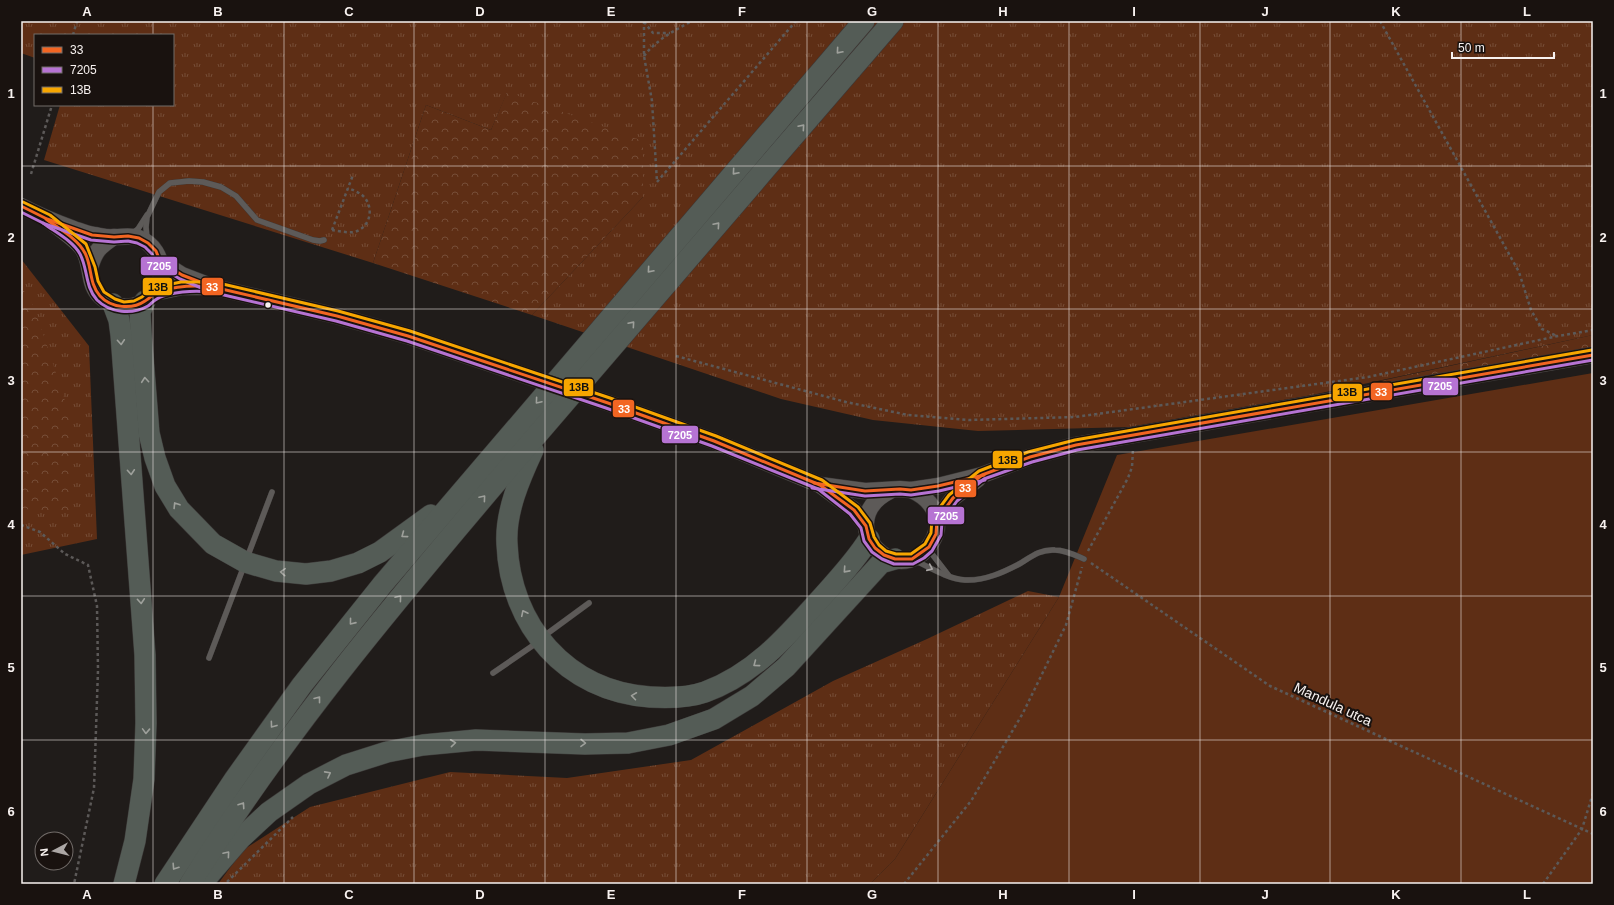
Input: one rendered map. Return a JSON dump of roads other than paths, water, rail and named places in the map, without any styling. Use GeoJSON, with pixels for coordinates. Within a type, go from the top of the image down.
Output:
{"type":"FeatureCollection","features":[{"type":"Feature","properties":{"kind":"highway"},"geometry":{"type":"LineString","coordinates":[[165,884],[234,780],[302,686],[382,585],[864,21]]}},
{"type":"Feature","properties":{"kind":"highway"},"geometry":{"type":"LineString","coordinates":[[190,884],[249,794],[306,714],[391,607],[545,425],[893,21]]}},
{"type":"Feature","properties":{"kind":"highway"},"geometry":{"type":"LineString","coordinates":[[150,297],[140,312],[149,433],[155,458],[165,486],[179,509],[192,525],[213,544],[246,562],[276,571],[306,574],[331,570],[358,563],[380,552],[458,496]]}},
{"type":"Feature","properties":{"kind":"highway"},"geometry":{"type":"LineString","coordinates":[[113,304],[119,320],[121,335],[145,655],[146,723],[144,779],[135,841],[124,884]]}},
{"type":"Feature","properties":{"kind":"highway"},"geometry":{"type":"LineString","coordinates":[[545,425],[519,480],[510,510],[507,542],[509,566],[514,591],[524,615],[540,640],[572,671],[599,686],[632,696],[668,698],[703,692],[734,679],[758,662],[784,640],[855,560],[868,532]]}},
{"type":"Feature","properties":{"kind":"highway"},"geometry":{"type":"LineString","coordinates":[[202,884],[241,838],[268,812],[309,784],[346,765],[360,760],[387,752],[476,740],[585,744],[628,743],[669,735],[714,720],[752,696],[786,667],[881,564],[903,559]]}},
{"type":"Feature","properties":{"kind":"main road"},"geometry":{"type":"LineString","coordinates":[[21,206],[47,219],[92,235],[139,238],[148,243],[156,252],[160,261],[162,272],[159,283],[150,297]]}},
{"type":"Feature","properties":{"kind":"main road"},"geometry":{"type":"LineString","coordinates":[[47,219],[82,248],[90,268],[92,283],[100,296],[113,304],[124,307],[135,306],[150,297],[182,287],[213,287]]}},
{"type":"Feature","properties":{"kind":"main road"},"geometry":{"type":"LineString","coordinates":[[90,268],[94,256],[100,247],[121,237]]}},
{"type":"Feature","properties":{"kind":"main road"},"geometry":{"type":"LineString","coordinates":[[160,261],[182,275],[213,287],[344,318],[408,336],[714,440],[820,485],[854,510],[868,532],[875,548],[884,555],[903,559],[921,554],[929,547],[936,534],[937,520],[934,510],[921,494],[911,490]]}},
{"type":"Feature","properties":{"kind":"main road"},"geometry":{"type":"LineString","coordinates":[[820,485],[865,491],[890,491],[900,489],[911,490],[938,486],[982,475],[1030,457],[1076,445],[1593,355]]}},
{"type":"Feature","properties":{"kind":"main road"},"geometry":{"type":"LineString","coordinates":[[937,520],[953,498],[982,475]]}},
{"type":"Feature","properties":{"kind":"main road"},"geometry":{"type":"LineString","coordinates":[[868,532],[868,514],[872,504],[880,496],[890,491]]}},
{"type":"Feature","properties":{"kind":"lane"},"geometry":{"type":"LineString","coordinates":[[121,237],[138,229],[159,192],[170,183],[189,181],[203,182],[221,187],[230,192],[257,220],[313,240],[324,240]]}},
{"type":"Feature","properties":{"kind":"lane"},"geometry":{"type":"LineString","coordinates":[[148,243],[146,227],[149,211]]}},
{"type":"Feature","properties":{"kind":"lane"},"geometry":{"type":"LineString","coordinates":[[209,658],[272,492]]}},
{"type":"Feature","properties":{"kind":"lane"},"geometry":{"type":"LineString","coordinates":[[929,547],[932,554],[949,576]]}},
{"type":"Feature","properties":{"kind":"lane"},"geometry":{"type":"LineString","coordinates":[[903,559],[964,580],[975,580],[995,576],[1040,552],[1064,550],[1084,559]]}},
{"type":"Feature","properties":{"kind":"lane"},"geometry":{"type":"LineString","coordinates":[[493,673],[589,603]]}}]}
